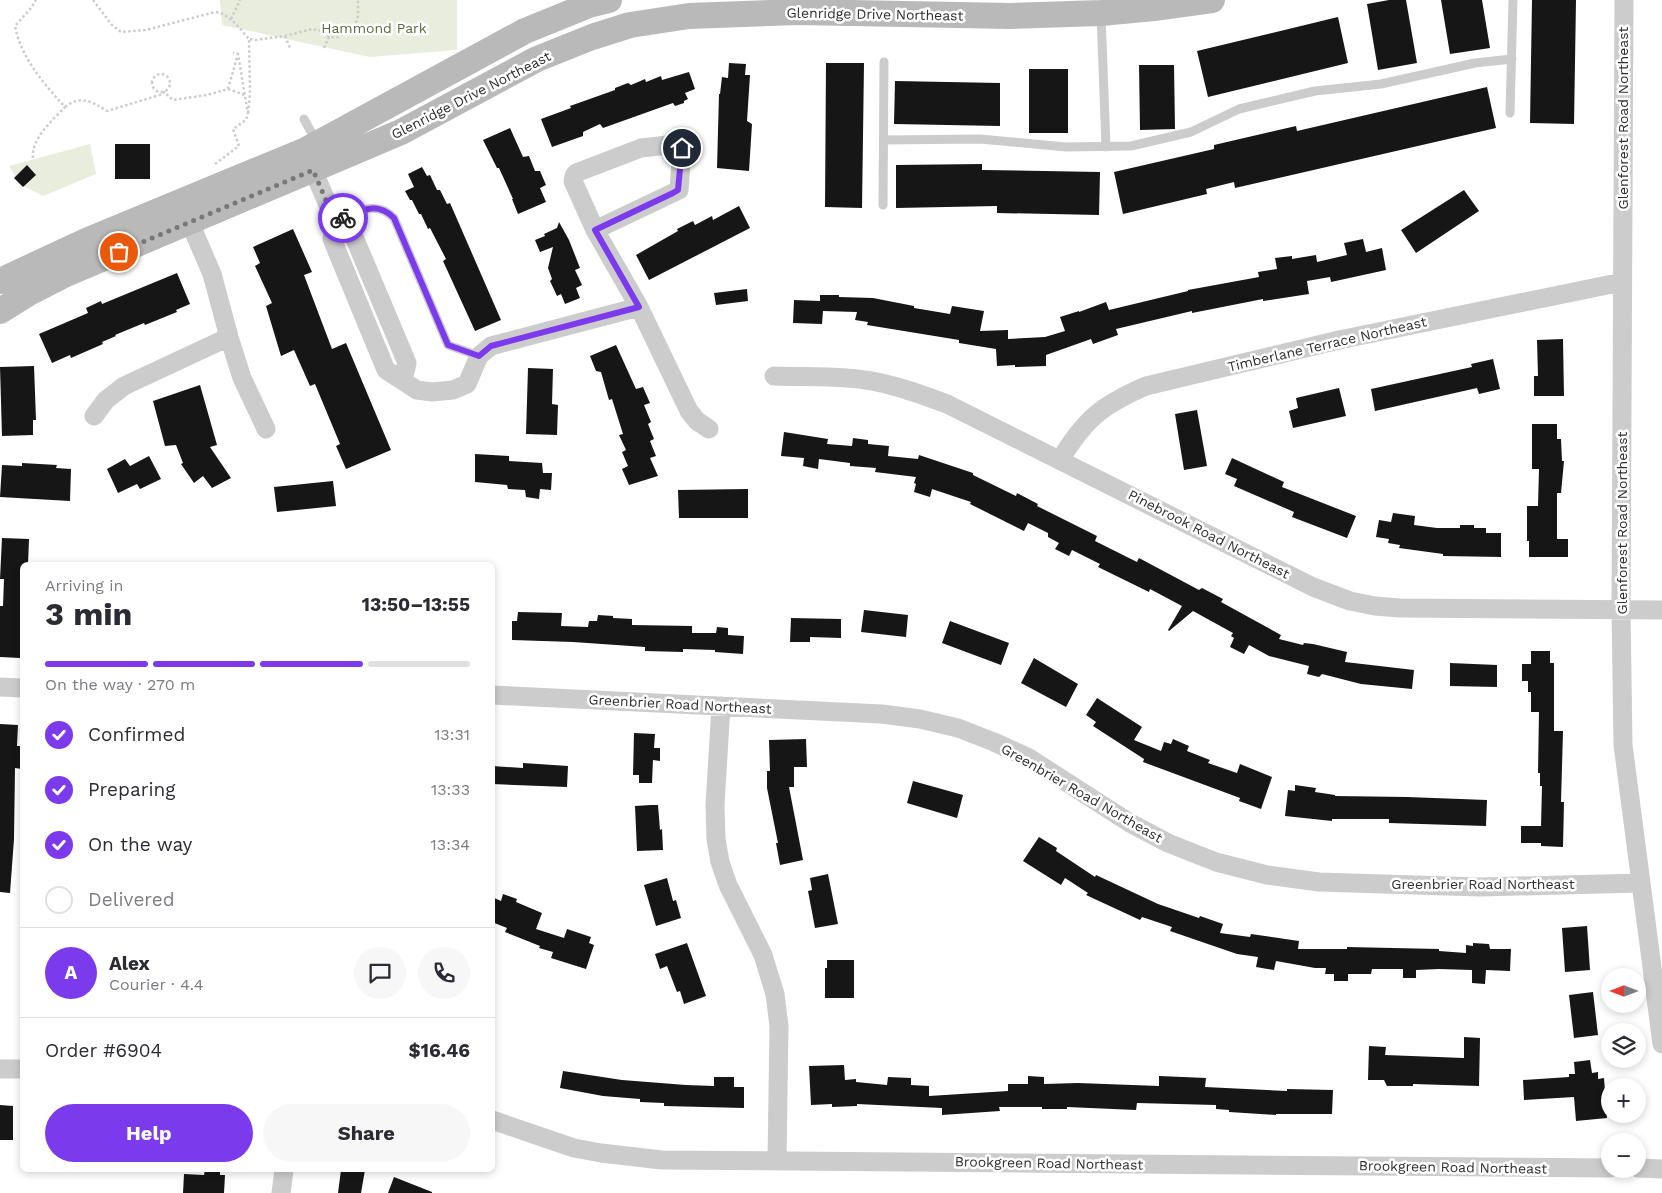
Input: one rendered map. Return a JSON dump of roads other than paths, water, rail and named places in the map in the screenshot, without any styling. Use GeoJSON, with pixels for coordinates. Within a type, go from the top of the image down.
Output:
{"type":"FeatureCollection","features":[{"type":"Feature","properties":{"kind":"main road","name":"Glenridge Drive Northeast"},"geometry":{"type":"LineString","coordinates":[[0,280],[86,241],[306,150],[525,31],[589,5],[609,0]]}},
{"type":"Feature","properties":{"kind":"main road","name":"Glenridge Drive Northeast"},"geometry":{"type":"LineString","coordinates":[[0,311],[29,293],[66,274],[401,132],[537,59],[592,37],[630,25],[689,16],[798,12],[1011,16],[1102,6],[1154,8],[1212,0]]}},
{"type":"Feature","properties":{"kind":"street","name":"Glenforest Road Northeast"},"geometry":{"type":"LineString","coordinates":[[1624,0],[1622,745],[1662,1044]]}},
{"type":"Feature","properties":{"kind":"street"},"geometry":{"type":"LineString","coordinates":[[595,230],[678,190],[682,148],[680,145],[641,148],[576,173],[573,181],[595,230],[639,307],[689,411],[697,421],[709,429]]}},
{"type":"Feature","properties":{"kind":"street"},"geometry":{"type":"LineString","coordinates":[[313,170],[335,221],[352,232],[407,363],[403,380],[417,390],[432,392],[453,390],[466,384],[479,356],[491,346],[639,307]]}},
{"type":"Feature","properties":{"kind":"street"},"geometry":{"type":"LineString","coordinates":[[190,223],[212,274],[242,378],[266,429]]}},
{"type":"Feature","properties":{"kind":"street","name":"Timberlane Terrace Northeast"},"geometry":{"type":"LineString","coordinates":[[1060,460],[1076,434],[1095,414],[1120,397],[1146,386],[1339,340],[1622,282]]}},
{"type":"Feature","properties":{"kind":"street"},"geometry":{"type":"LineString","coordinates":[[94,416],[106,400],[124,386],[229,337]]}},
{"type":"Feature","properties":{"kind":"street","name":"Pinebrook Road Northeast"},"geometry":{"type":"LineString","coordinates":[[774,376],[848,378],[879,382],[909,390],[947,404],[1313,587],[1350,601],[1400,608],[1662,610]]}},
{"type":"Feature","properties":{"kind":"street"},"geometry":{"type":"LineString","coordinates":[[0,687],[20,688]]}},
{"type":"Feature","properties":{"kind":"street","name":"Greenbrier Road Northeast"},"geometry":{"type":"LineString","coordinates":[[495,695],[882,714],[920,719],[958,728],[1029,758],[1130,823],[1168,843],[1216,862],[1267,876],[1319,882],[1480,887],[1641,883]]}},
{"type":"Feature","properties":{"kind":"street"},"geometry":{"type":"LineString","coordinates":[[721,706],[715,805],[716,839],[720,862],[728,885],[763,955],[775,994],[778,1026],[777,1161]]}},
{"type":"Feature","properties":{"kind":"street"},"geometry":{"type":"LineString","coordinates":[[0,1069],[20,1069]]}},
{"type":"Feature","properties":{"kind":"street","name":"Brookgreen Road Northeast"},"geometry":{"type":"LineString","coordinates":[[495,1121],[574,1148],[602,1154],[662,1160],[1601,1168]]}},
{"type":"Feature","properties":{"kind":"street"},"geometry":{"type":"LineString","coordinates":[[1646,1168],[1662,1169]]}},
{"type":"Feature","properties":{"kind":"street"},"geometry":{"type":"LineString","coordinates":[[281,1193],[284,1172]]}},
{"type":"Feature","properties":{"kind":"lane"},"geometry":{"type":"LineString","coordinates":[[1510,113],[1513,0]]}},
{"type":"Feature","properties":{"kind":"lane"},"geometry":{"type":"LineString","coordinates":[[1102,6],[1106,147]]}},
{"type":"Feature","properties":{"kind":"lane"},"geometry":{"type":"LineString","coordinates":[[884,140],[980,139],[1066,147],[1131,146],[1190,132],[1239,109],[1315,91],[1380,84],[1475,63],[1512,59]]}},
{"type":"Feature","properties":{"kind":"lane"},"geometry":{"type":"LineString","coordinates":[[883,205],[884,62]]}},
{"type":"Feature","properties":{"kind":"lane"},"geometry":{"type":"LineString","coordinates":[[304,119],[317,144]]}},
{"type":"Feature","properties":{"kind":"lane"},"geometry":{"type":"LineString","coordinates":[[335,221],[367,208],[378,208],[387,211],[394,218],[448,345],[479,356]]}},
{"type":"Feature","properties":{"kind":"park label","name":"Hammond Park"},"geometry":{"type":"Point","coordinates":[374,28]}}]}
